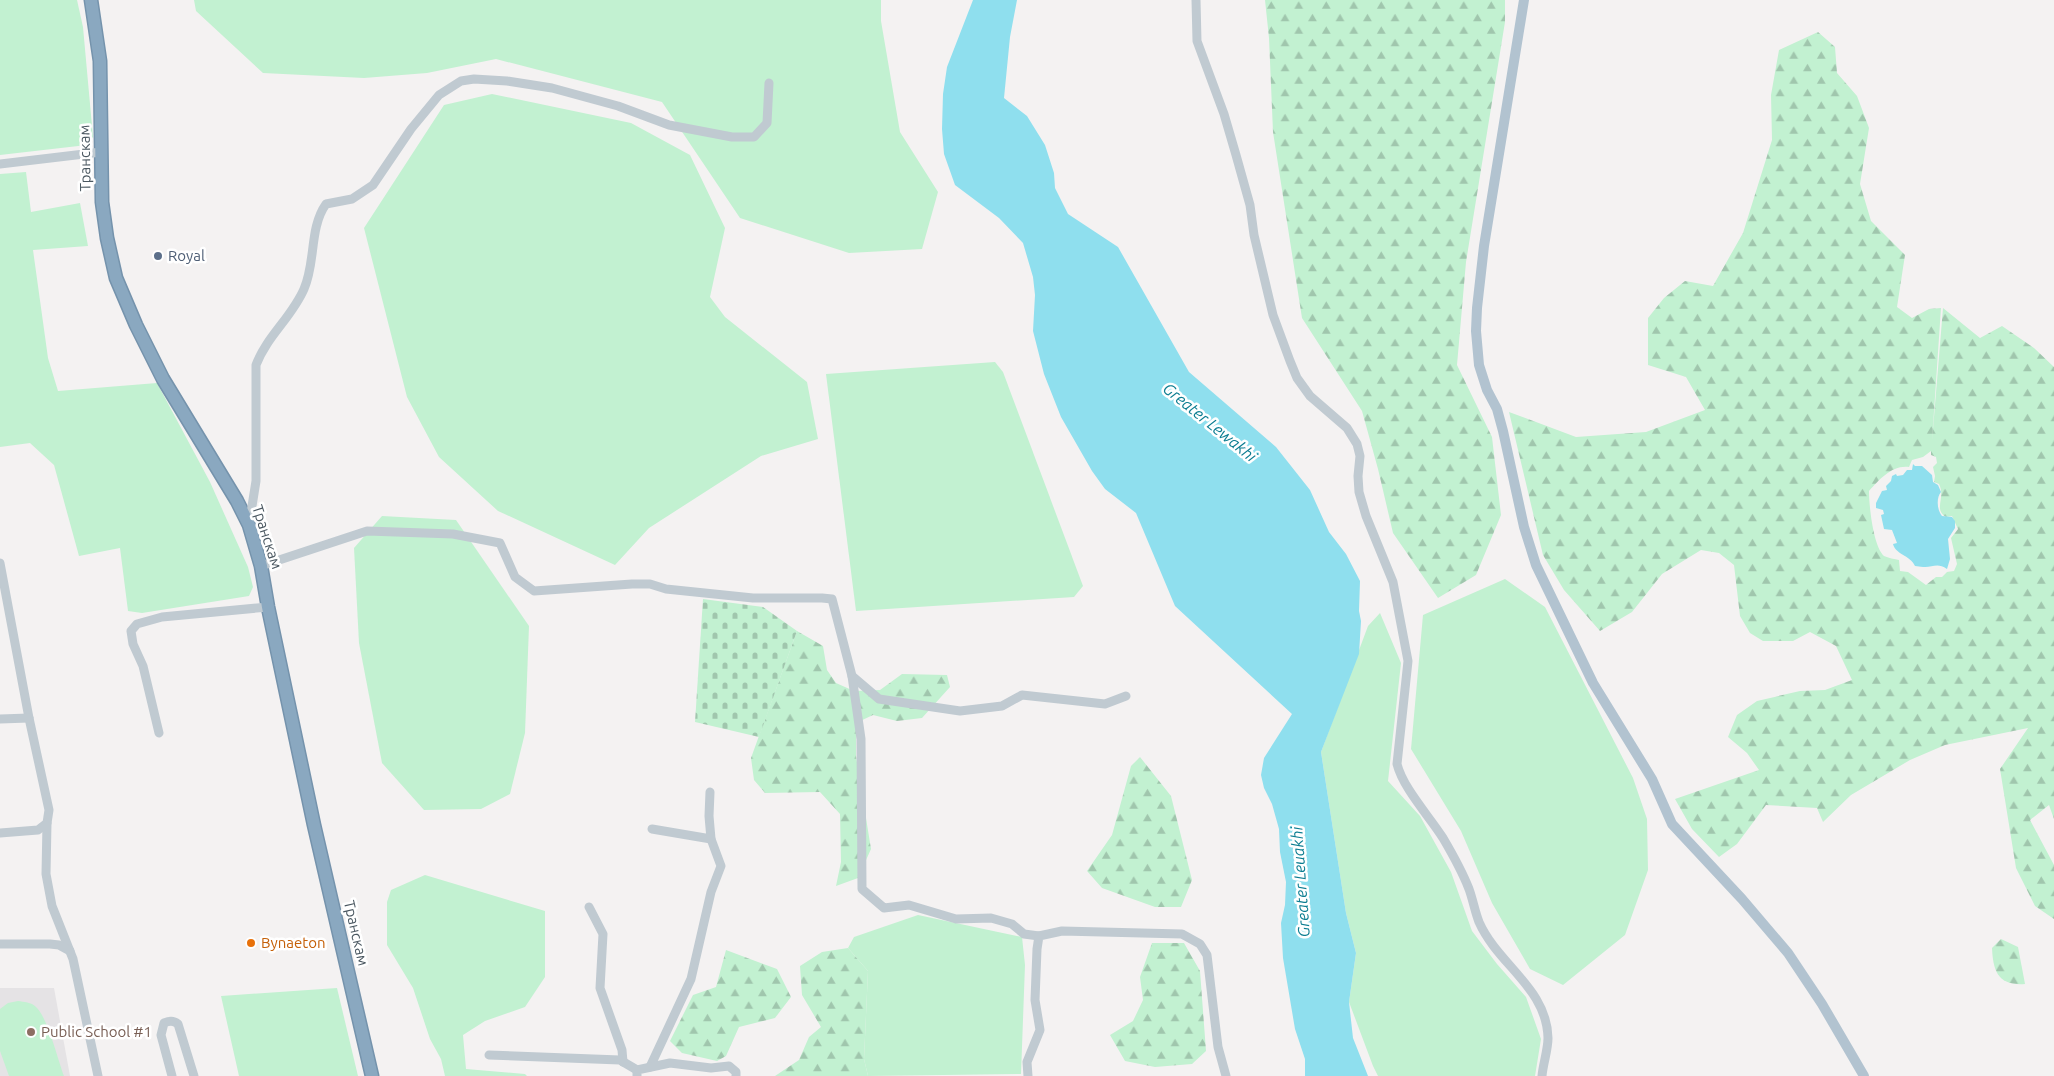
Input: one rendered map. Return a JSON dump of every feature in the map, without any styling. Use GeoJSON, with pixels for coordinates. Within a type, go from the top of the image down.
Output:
{"type":"FeatureCollection","features":[{"type":"Feature","properties":{"kind":"highway","name":"Транскам"},"geometry":{"type":"LineString","coordinates":[[91,0],[100,61],[102,202],[107,238],[116,278],[136,325],[163,379],[237,501],[249,525],[261,566],[268,608],[316,834],[372,1076]]}},
{"type":"Feature","properties":{"kind":"main road"},"geometry":{"type":"LineString","coordinates":[[1524,0],[1484,246],[1476,331],[1479,365],[1487,390],[1497,409],[1524,527],[1536,565],[1593,683],[1652,779],[1672,824],[1742,899],[1788,953],[1822,1004],[1864,1076]]}},
{"type":"Feature","properties":{"kind":"street"},"geometry":{"type":"LineString","coordinates":[[1196,0],[1197,41],[1224,114],[1250,205],[1254,235],[1273,315],[1297,378],[1310,396],[1347,428],[1357,444],[1360,456],[1359,492],[1366,516],[1393,582],[1408,661],[1397,764],[1400,777],[1427,814],[1458,864],[1469,890],[1479,923],[1495,948],[1527,983],[1538,999],[1544,1015],[1548,1039],[1542,1076]]}},
{"type":"Feature","properties":{"kind":"street"},"geometry":{"type":"LineString","coordinates":[[249,525],[256,481],[256,365],[262,349],[304,290],[311,266],[320,212],[326,204],[352,199],[373,184],[411,129],[439,95],[461,81],[474,79],[507,81],[552,88],[618,106],[669,125],[732,137],[754,137],[767,123],[769,83]]}},
{"type":"Feature","properties":{"kind":"street"},"geometry":{"type":"LineString","coordinates":[[0,164],[101,152]]}},
{"type":"Feature","properties":{"kind":"street"},"geometry":{"type":"LineString","coordinates":[[261,566],[367,531],[437,533],[453,534],[500,543],[515,577],[534,591],[650,584],[666,589],[752,598],[827,598],[832,600],[852,676],[861,739],[862,889],[884,908],[909,905],[956,919],[991,918],[1012,924],[1024,934],[1039,936],[1062,931],[1182,934],[1200,944],[1208,955],[1218,1047],[1226,1076]]}},
{"type":"Feature","properties":{"kind":"street"},"geometry":{"type":"LineString","coordinates":[[0,563],[4,603],[49,810],[46,823],[46,874],[52,906],[77,971],[98,1076]]}},
{"type":"Feature","properties":{"kind":"street"},"geometry":{"type":"LineString","coordinates":[[159,733],[142,666],[133,644],[132,631],[137,624],[162,616],[268,608]]}},
{"type":"Feature","properties":{"kind":"street"},"geometry":{"type":"LineString","coordinates":[[852,676],[879,699],[960,710],[1002,706],[1022,695],[1106,704],[1126,696]]}},
{"type":"Feature","properties":{"kind":"street"},"geometry":{"type":"LineString","coordinates":[[0,719],[29,718]]}},
{"type":"Feature","properties":{"kind":"street"},"geometry":{"type":"LineString","coordinates":[[650,1067],[691,979],[711,892],[720,866],[711,839],[710,792]]}},
{"type":"Feature","properties":{"kind":"street"},"geometry":{"type":"LineString","coordinates":[[0,833],[38,830],[46,823]]}},
{"type":"Feature","properties":{"kind":"street"},"geometry":{"type":"LineString","coordinates":[[652,828],[711,839]]}},
{"type":"Feature","properties":{"kind":"street"},"geometry":{"type":"LineString","coordinates":[[589,907],[603,934],[600,988],[622,1050],[623,1062]]}},
{"type":"Feature","properties":{"kind":"street"},"geometry":{"type":"LineString","coordinates":[[1028,1076],[1026,1062],[1040,1030],[1035,1000],[1039,936]]}},
{"type":"Feature","properties":{"kind":"street"},"geometry":{"type":"LineString","coordinates":[[0,944],[50,944],[58,945],[70,951]]}},
{"type":"Feature","properties":{"kind":"street"},"geometry":{"type":"LineString","coordinates":[[172,1076],[161,1035],[164,1022],[168,1021],[174,1021],[178,1024],[194,1076]]}},
{"type":"Feature","properties":{"kind":"street"},"geometry":{"type":"LineString","coordinates":[[489,1055],[620,1060],[637,1073],[650,1067],[670,1063],[711,1068],[729,1066],[736,1072],[736,1076]]}},
{"type":"Feature","properties":{"kind":"shaded area","name":"Public School #1"},"geometry":{"type":"Polygon","coordinates":[[[0,988],[54,988],[70,1076],[0,1076],[0,988]]]}},
{"type":"Feature","properties":{"kind":"green space"},"geometry":{"type":"Polygon","coordinates":[[[0,0],[77,0],[83,27],[93,137],[87,145],[0,155],[0,0]]]}},
{"type":"Feature","properties":{"kind":"green space"},"geometry":{"type":"Polygon","coordinates":[[[194,0],[881,0],[881,21],[900,132],[938,192],[922,249],[849,253],[740,218],[662,102],[496,59],[427,73],[364,78],[263,73],[196,11],[194,0]]]}},
{"type":"Feature","properties":{"kind":"green space"},"geometry":{"type":"Polygon","coordinates":[[[1265,0],[1505,0],[1505,22],[1466,262],[1457,365],[1492,437],[1501,515],[1476,575],[1438,598],[1393,533],[1362,411],[1302,318],[1273,132],[1269,38],[1265,0]]]}},
{"type":"Feature","properties":{"kind":"green space"},"geometry":{"type":"Polygon","coordinates":[[[1818,32],[1835,47],[1837,73],[1857,96],[1869,128],[1860,184],[1871,221],[1905,255],[1897,307],[1912,318],[1929,309],[1941,308],[1932,441],[1943,308],[1980,338],[2002,326],[2034,348],[2054,367],[2054,819],[2049,805],[2030,820],[2054,865],[2054,919],[2035,906],[2016,868],[2000,769],[2028,728],[1945,745],[1910,760],[1851,795],[1823,822],[1817,808],[1766,805],[1737,844],[1719,857],[1692,829],[1675,799],[1759,770],[1747,753],[1728,737],[1737,715],[1757,701],[1800,691],[1825,690],[1852,680],[1836,646],[1810,632],[1793,641],[1763,641],[1750,633],[1740,616],[1734,565],[1719,553],[1701,550],[1662,574],[1632,612],[1600,631],[1564,590],[1543,555],[1509,412],[1576,437],[1646,432],[1705,410],[1686,377],[1648,365],[1648,318],[1664,298],[1685,281],[1713,286],[1743,233],[1772,140],[1771,95],[1779,50],[1818,32]],[[1931,451],[1923,457],[1912,460],[1909,467],[1897,468],[1882,478],[1869,491],[1872,525],[1880,551],[1884,556],[1899,560],[1900,571],[1908,572],[1926,585],[1936,577],[1942,577],[1947,572],[1954,571],[1957,564],[1951,538],[1958,529],[1952,516],[1946,517],[1940,510],[1941,489],[1939,484],[1934,482],[1933,467],[1937,463],[1936,457],[1931,455],[1931,451]]]}},
{"type":"Feature","properties":{"kind":"green space"},"geometry":{"type":"Polygon","coordinates":[[[492,94],[631,123],[690,155],[725,228],[710,297],[725,317],[807,382],[818,439],[761,456],[649,528],[615,565],[498,511],[439,457],[407,397],[364,228],[444,105],[492,94]]]}},
{"type":"Feature","properties":{"kind":"green space"},"geometry":{"type":"Polygon","coordinates":[[[26,172],[31,212],[80,203],[88,246],[33,250],[48,358],[58,391],[157,383],[210,482],[248,567],[253,587],[249,596],[142,613],[128,611],[120,548],[79,556],[54,465],[30,443],[0,447],[0,174],[26,172]]]}},
{"type":"Feature","properties":{"kind":"green space"},"geometry":{"type":"Polygon","coordinates":[[[995,362],[1003,372],[1083,586],[1074,597],[856,611],[826,374],[995,362]]]}},
{"type":"Feature","properties":{"kind":"green space"},"geometry":{"type":"Polygon","coordinates":[[[382,516],[456,520],[529,626],[525,733],[510,794],[481,809],[424,810],[382,763],[359,643],[354,548],[382,516]]]}},
{"type":"Feature","properties":{"kind":"green space"},"geometry":{"type":"Polygon","coordinates":[[[1505,579],[1545,607],[1633,778],[1647,819],[1648,870],[1625,935],[1563,985],[1530,969],[1492,903],[1461,831],[1411,749],[1423,615],[1505,579]]]}},
{"type":"Feature","properties":{"kind":"green space"},"geometry":{"type":"Polygon","coordinates":[[[703,599],[763,607],[797,631],[759,737],[695,722],[703,599]]]}},
{"type":"Feature","properties":{"kind":"green space"},"geometry":{"type":"Polygon","coordinates":[[[1380,613],[1401,663],[1388,781],[1420,816],[1451,872],[1472,931],[1497,964],[1526,997],[1541,1039],[1535,1076],[1378,1076],[1349,1002],[1356,953],[1346,913],[1321,752],[1368,626],[1380,613]]]}},
{"type":"Feature","properties":{"kind":"green space"},"geometry":{"type":"Polygon","coordinates":[[[797,631],[823,646],[827,670],[836,683],[854,691],[880,690],[902,674],[947,675],[950,687],[922,718],[897,721],[873,715],[856,723],[856,756],[871,849],[858,878],[836,886],[841,862],[840,814],[820,792],[765,793],[754,780],[751,758],[797,631]]]}},
{"type":"Feature","properties":{"kind":"green space"},"geometry":{"type":"Polygon","coordinates":[[[1140,757],[1171,796],[1192,880],[1181,907],[1155,907],[1102,888],[1087,871],[1112,835],[1131,766],[1140,757]]]}},
{"type":"Feature","properties":{"kind":"green space"},"geometry":{"type":"Polygon","coordinates":[[[425,875],[545,911],[545,977],[525,1007],[485,1021],[463,1035],[466,1069],[525,1074],[527,1076],[445,1076],[441,1059],[430,1039],[413,988],[387,945],[387,902],[391,890],[425,875]]]}},
{"type":"Feature","properties":{"kind":"green space"},"geometry":{"type":"Polygon","coordinates":[[[918,915],[1022,937],[1025,965],[1021,1074],[868,1076],[864,1059],[868,971],[848,948],[854,937],[918,915]]]}},
{"type":"Feature","properties":{"kind":"green space"},"geometry":{"type":"Polygon","coordinates":[[[2001,939],[2018,947],[2025,984],[2016,984],[2003,980],[1996,970],[1992,948],[2001,939]]]}},
{"type":"Feature","properties":{"kind":"green space"},"geometry":{"type":"Polygon","coordinates":[[[1152,943],[1184,943],[1200,971],[1206,1051],[1192,1064],[1155,1067],[1125,1061],[1110,1035],[1133,1021],[1143,1000],[1140,977],[1152,943]]]}},
{"type":"Feature","properties":{"kind":"green space"},"geometry":{"type":"Polygon","coordinates":[[[848,948],[868,971],[864,1059],[868,1076],[775,1076],[799,1060],[809,1037],[821,1027],[802,995],[800,966],[822,952],[848,948]]]}},
{"type":"Feature","properties":{"kind":"green space"},"geometry":{"type":"Polygon","coordinates":[[[726,950],[777,969],[791,997],[775,1018],[739,1027],[726,1056],[717,1061],[682,1053],[670,1041],[693,995],[716,987],[726,950]]]}},
{"type":"Feature","properties":{"kind":"green space"},"geometry":{"type":"Polygon","coordinates":[[[337,988],[358,1076],[239,1076],[221,996],[337,988]]]}},
{"type":"Feature","properties":{"kind":"green space","name":"Public School #1"},"geometry":{"type":"Polygon","coordinates":[[[18,1001],[32,1004],[40,1012],[48,1029],[64,1076],[9,1076],[0,1051],[0,1009],[8,1003],[18,1001]]]}},
{"type":"Feature","properties":{"kind":"water"},"geometry":{"type":"Polygon","coordinates":[[[973,0],[1017,0],[1010,37],[1004,98],[1027,116],[1045,145],[1054,173],[1055,188],[1068,214],[1118,247],[1189,372],[1276,447],[1310,490],[1329,532],[1346,554],[1360,581],[1359,611],[1361,621],[1359,654],[1321,752],[1346,913],[1356,953],[1349,1002],[1353,1038],[1368,1076],[1305,1076],[1305,1059],[1295,1029],[1283,958],[1281,923],[1285,905],[1286,882],[1280,852],[1279,829],[1261,775],[1264,758],[1292,714],[1175,606],[1136,513],[1105,489],[1092,471],[1061,417],[1044,374],[1033,331],[1035,295],[1033,277],[1023,243],[999,218],[955,185],[944,154],[942,129],[943,94],[947,67],[973,0]]]}},
{"type":"Feature","properties":{"kind":"water"},"geometry":{"type":"Polygon","coordinates":[[[1913,464],[1915,466],[1922,466],[1932,475],[1933,482],[1938,485],[1941,492],[1938,501],[1940,513],[1942,516],[1952,517],[1955,521],[1955,528],[1948,539],[1950,559],[1947,569],[1937,566],[1915,566],[1910,559],[1897,551],[1893,544],[1897,543],[1892,530],[1884,529],[1881,515],[1884,514],[1883,510],[1876,508],[1876,503],[1882,491],[1887,490],[1886,486],[1891,481],[1892,476],[1896,474],[1897,476],[1903,475],[1907,470],[1912,470],[1913,464]]]}},
{"type":"Feature","properties":{"kind":"place","name":"Royal"},"geometry":{"type":"Point","coordinates":[158,256]}},
{"type":"Feature","properties":{"kind":"place","name":"Bynaeton"},"geometry":{"type":"Point","coordinates":[251,943]}},
{"type":"Feature","properties":{"kind":"place","name":"Public School #1"},"geometry":{"type":"Point","coordinates":[31,1032]}},
{"type":"Feature","properties":{"kind":"water label","name":"Greater Lewakhi"},"geometry":{"type":"Point","coordinates":[1210,422]}},
{"type":"Feature","properties":{"kind":"water label","name":"Greater Leuakhi"},"geometry":{"type":"Point","coordinates":[1300,882]}}]}
